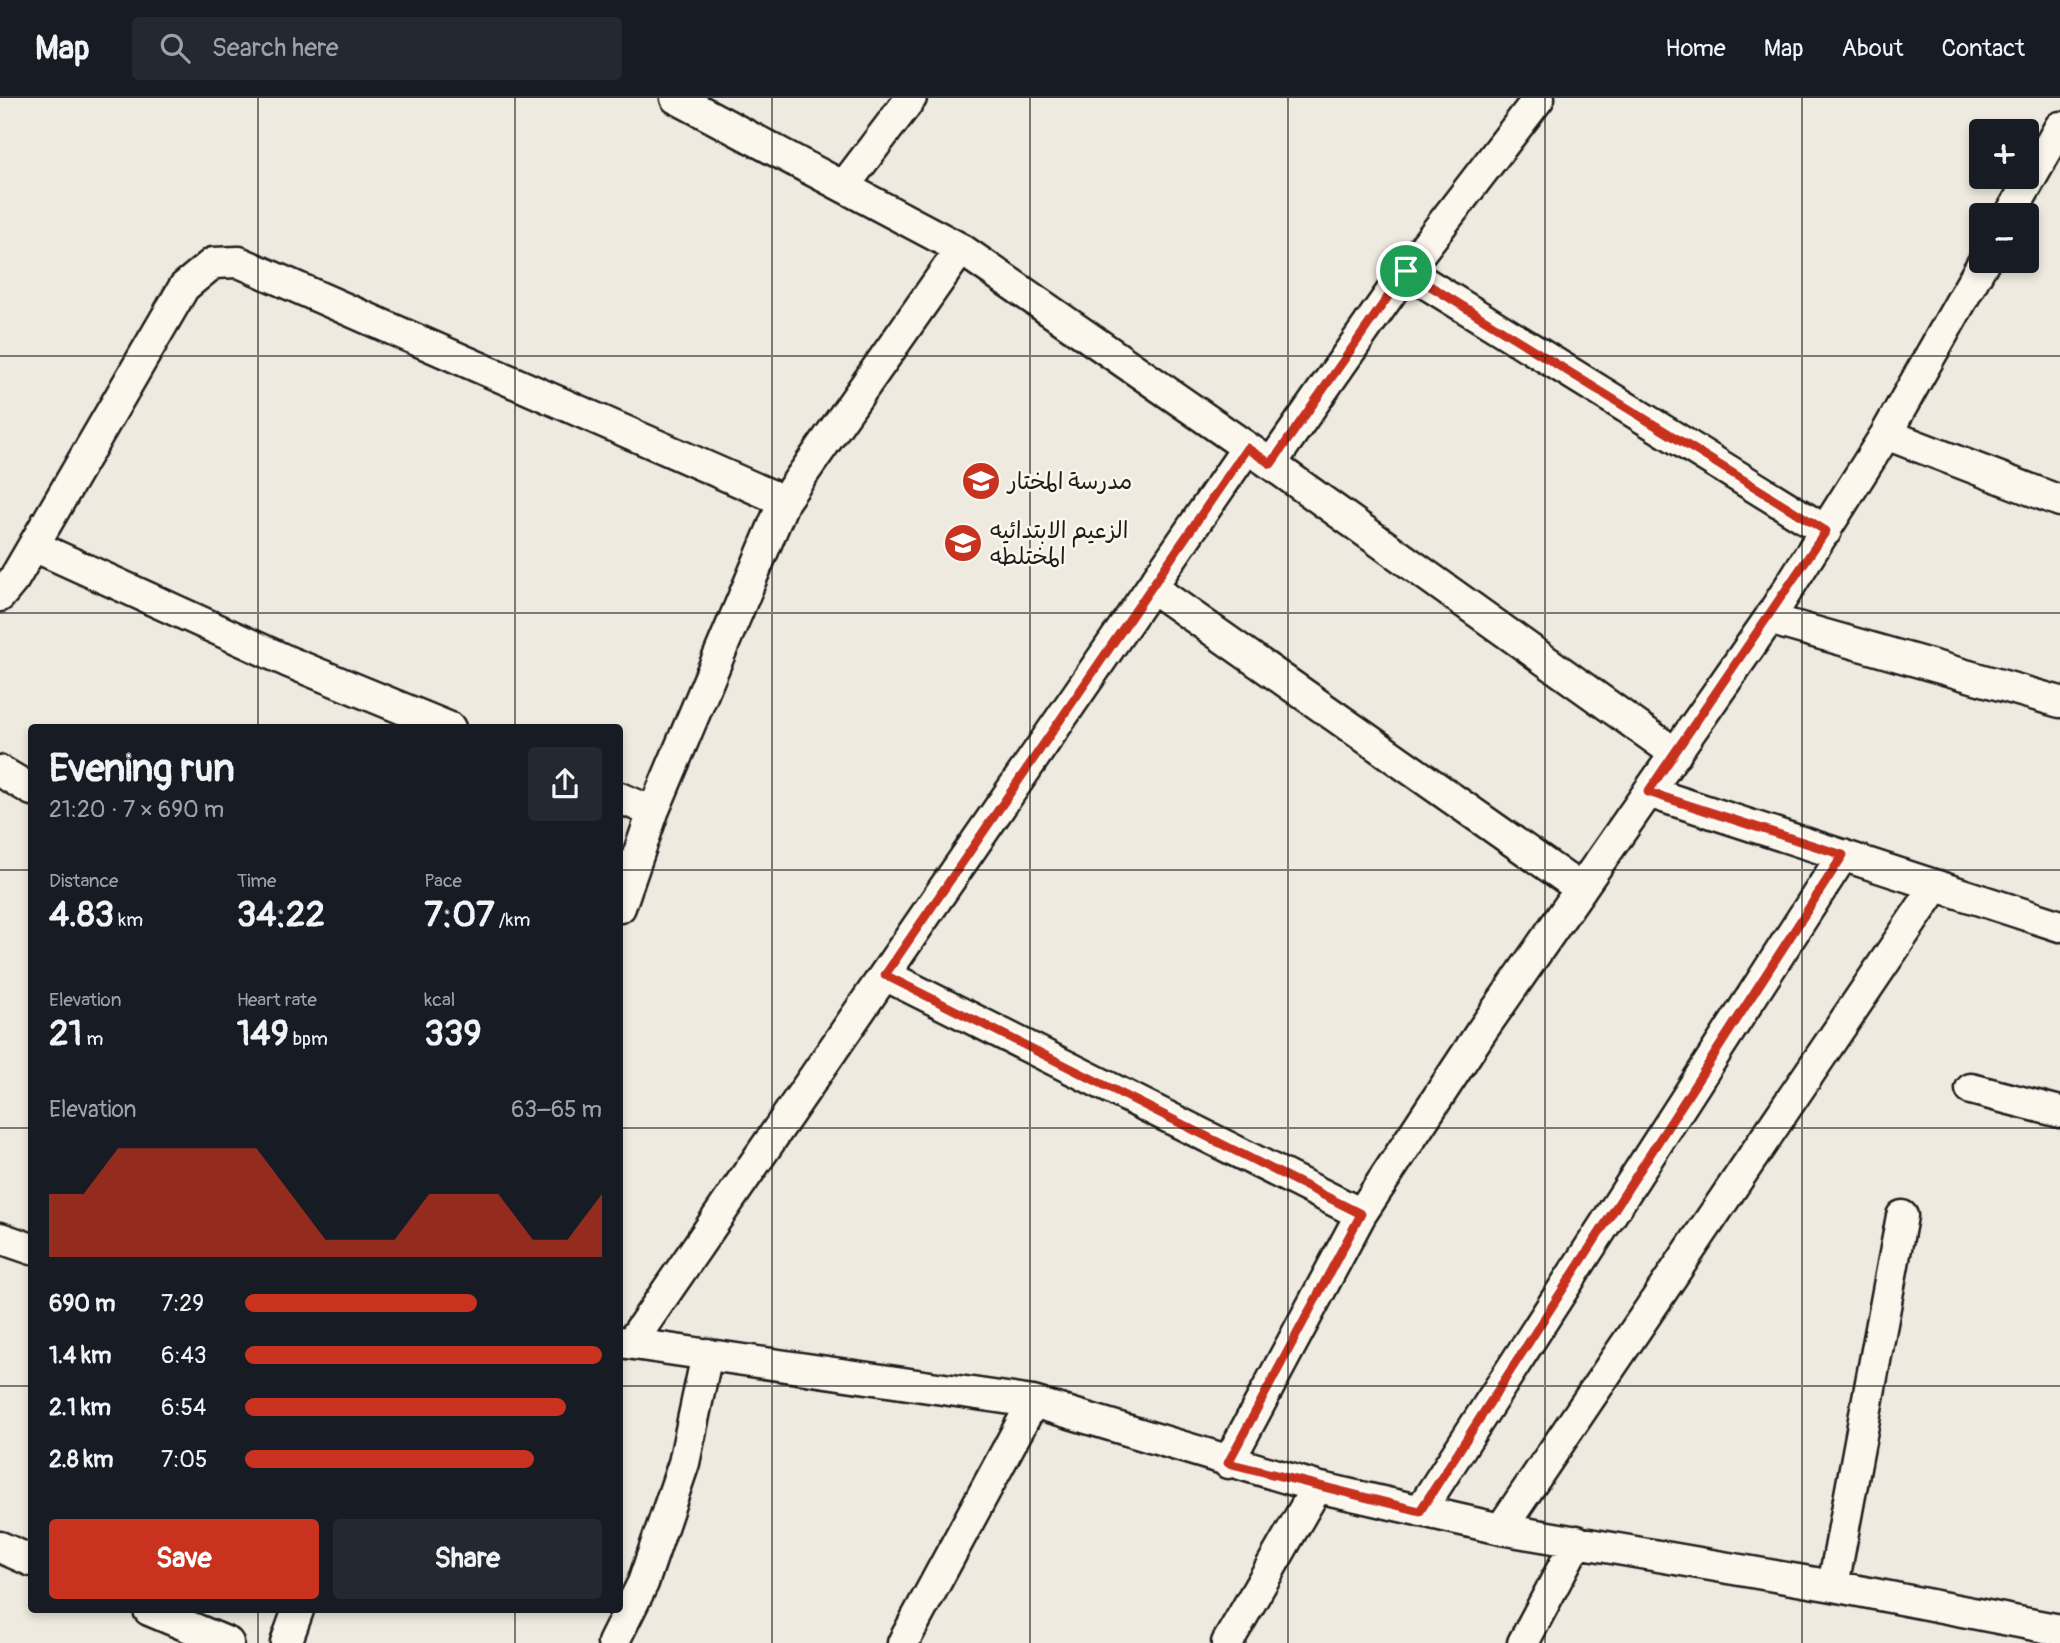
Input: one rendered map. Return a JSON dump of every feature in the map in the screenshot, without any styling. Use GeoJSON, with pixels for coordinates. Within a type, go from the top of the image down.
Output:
{"type":"FeatureCollection","features":[{"type":"Feature","properties":{"kind":"street"},"geometry":{"type":"LineString","coordinates":[[676,98],[961,249],[1259,456],[1675,754]]}},
{"type":"Feature","properties":{"kind":"street"},"geometry":{"type":"LineString","coordinates":[[844,186],[911,98]]}},
{"type":"Feature","properties":{"kind":"street"},"geometry":{"type":"LineString","coordinates":[[1539,98],[1406,271],[1151,587],[885,975],[625,1342],[1033,1402],[1228,1463],[1317,1487],[1501,1529],[1833,1587],[2018,1633],[2060,1630]]}},
{"type":"Feature","properties":{"kind":"street"},"geometry":{"type":"LineString","coordinates":[[2017,203],[2060,127]]}},
{"type":"Feature","properties":{"kind":"street"},"geometry":{"type":"LineString","coordinates":[[623,898],[653,812],[784,501],[961,249]]}},
{"type":"Feature","properties":{"kind":"street"},"geometry":{"type":"LineString","coordinates":[[0,596],[34,546],[184,287],[213,263],[239,262],[784,501]]}},
{"type":"Feature","properties":{"kind":"street"},"geometry":{"type":"LineString","coordinates":[[1406,271],[1826,531]]}},
{"type":"Feature","properties":{"kind":"street"},"geometry":{"type":"LineString","coordinates":[[1228,1463],[1361,1214],[1481,1032],[1769,619],[1886,434],[1977,273]]}},
{"type":"Feature","properties":{"kind":"street"},"geometry":{"type":"LineString","coordinates":[[1886,434],[2060,501]]}},
{"type":"Feature","properties":{"kind":"street"},"geometry":{"type":"LineString","coordinates":[[34,546],[289,662],[440,724]]}},
{"type":"Feature","properties":{"kind":"street"},"geometry":{"type":"LineString","coordinates":[[1151,587],[1581,889]]}},
{"type":"Feature","properties":{"kind":"street"},"geometry":{"type":"LineString","coordinates":[[1769,619],[2060,702]]}},
{"type":"Feature","properties":{"kind":"street"},"geometry":{"type":"LineString","coordinates":[[0,771],[28,788]]}},
{"type":"Feature","properties":{"kind":"street"},"geometry":{"type":"LineString","coordinates":[[1648,792],[2060,926]]}},
{"type":"Feature","properties":{"kind":"street"},"geometry":{"type":"LineString","coordinates":[[623,799],[653,812]]}},
{"type":"Feature","properties":{"kind":"street"},"geometry":{"type":"LineString","coordinates":[[1420,1511],[1843,855]]}},
{"type":"Feature","properties":{"kind":"street"},"geometry":{"type":"LineString","coordinates":[[1501,1529],[1936,886]]}},
{"type":"Feature","properties":{"kind":"street"},"geometry":{"type":"LineString","coordinates":[[885,975],[1361,1214]]}},
{"type":"Feature","properties":{"kind":"street"},"geometry":{"type":"LineString","coordinates":[[1971,1089],[2060,1112]]}},
{"type":"Feature","properties":{"kind":"street"},"geometry":{"type":"LineString","coordinates":[[1833,1587],[1902,1216]]}},
{"type":"Feature","properties":{"kind":"street"},"geometry":{"type":"LineString","coordinates":[[0,1238],[28,1248]]}},
{"type":"Feature","properties":{"kind":"street"},"geometry":{"type":"LineString","coordinates":[[613,1643],[643,1583],[684,1463],[707,1354]]}},
{"type":"Feature","properties":{"kind":"street"},"geometry":{"type":"LineString","coordinates":[[903,1643],[1033,1402]]}},
{"type":"Feature","properties":{"kind":"street"},"geometry":{"type":"LineString","coordinates":[[1227,1643],[1317,1487]]}},
{"type":"Feature","properties":{"kind":"street"},"geometry":{"type":"LineString","coordinates":[[1523,1643],[1577,1541]]}},
{"type":"Feature","properties":{"kind":"street"},"geometry":{"type":"LineString","coordinates":[[0,1547],[28,1558]]}},
{"type":"Feature","properties":{"kind":"street"},"geometry":{"type":"LineString","coordinates":[[156,1613],[228,1643]]}},
{"type":"Feature","properties":{"kind":"street"},"geometry":{"type":"LineString","coordinates":[[286,1643],[297,1613]]}},
{"type":"Feature","properties":{"kind":"place","name":"مدرسة المختار"},"geometry":{"type":"Point","coordinates":[981,481]}},
{"type":"Feature","properties":{"kind":"place","name":"الزعيم الابتدائيه المختلطه"},"geometry":{"type":"Point","coordinates":[963,543]}},
{"type":"Feature","properties":{"kind":"route"},"geometry":{"type":"LineString","coordinates":[[1406,271],[1826,531],[1769,619],[1648,792],[1843,855],[1420,1511],[1228,1463],[1361,1214],[885,975],[1247,448],[1271,464],[1406,271]]}}]}
